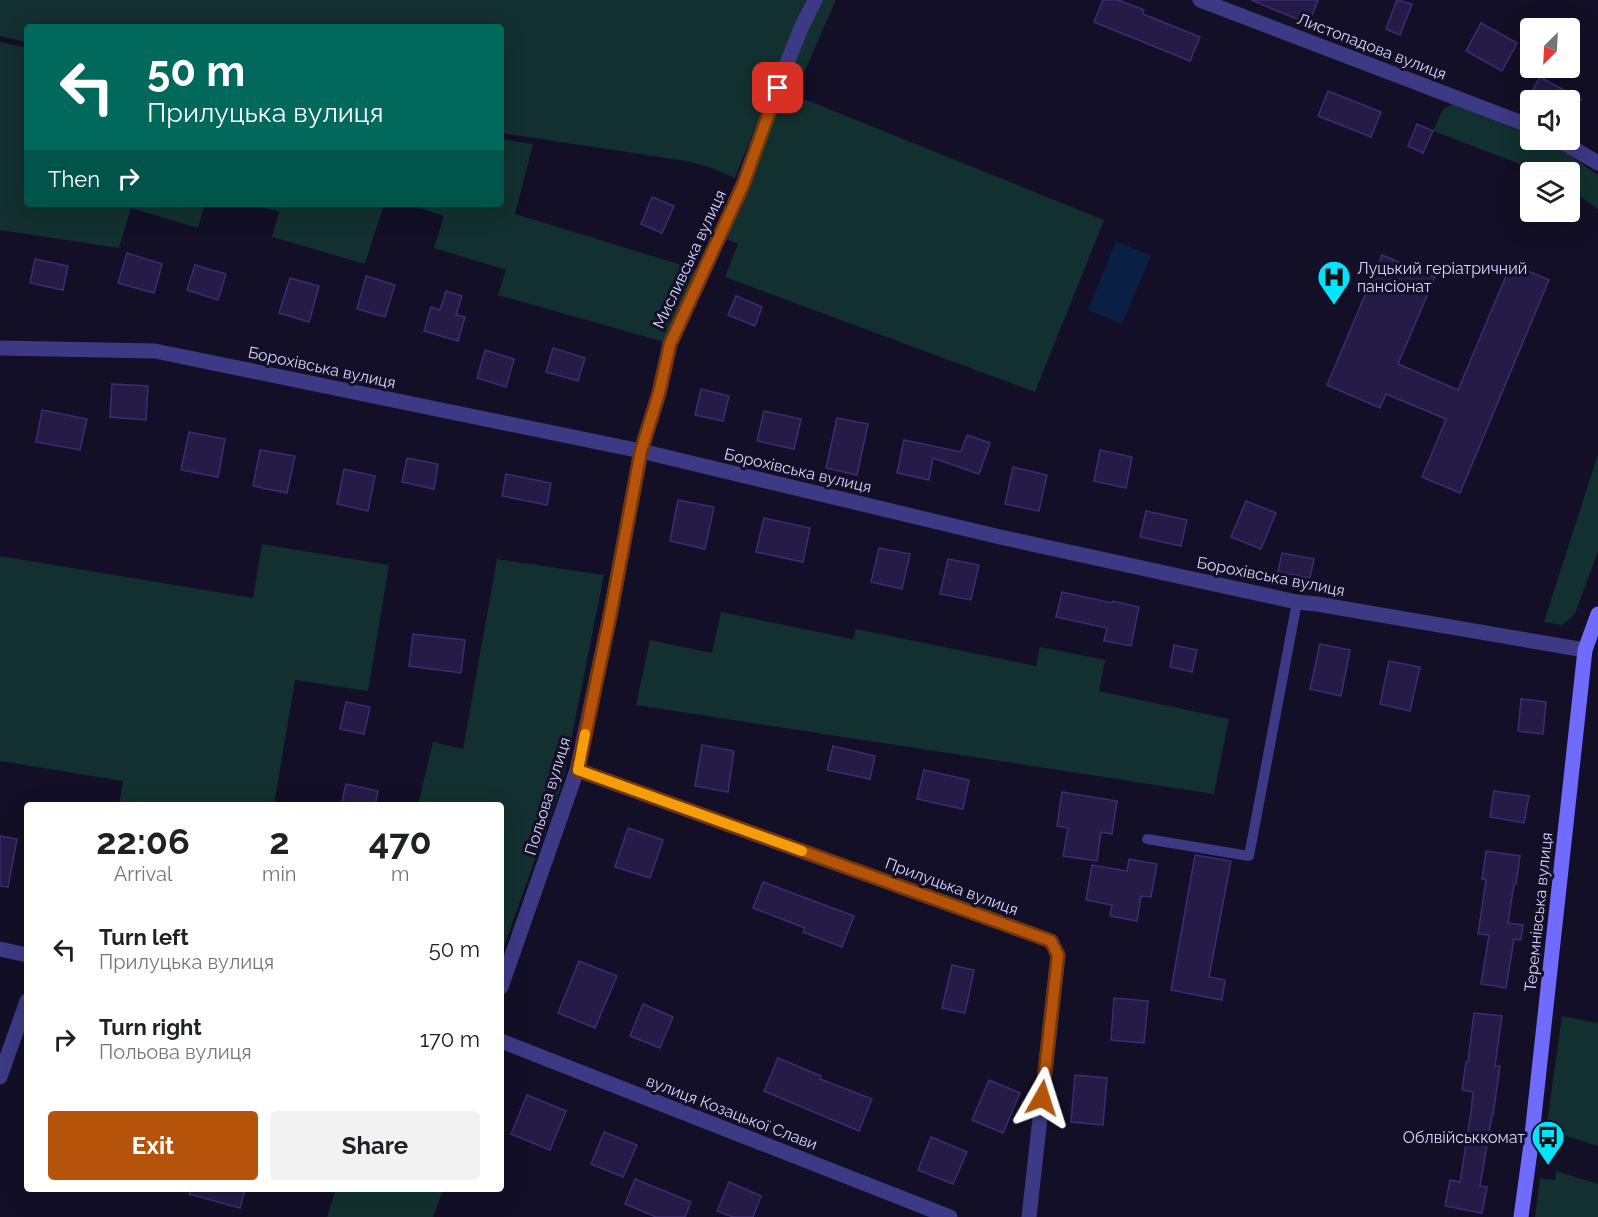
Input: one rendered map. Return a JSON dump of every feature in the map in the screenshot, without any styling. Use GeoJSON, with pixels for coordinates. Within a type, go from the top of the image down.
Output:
{"type":"FeatureCollection","features":[{"type":"Feature","properties":{"kind":"street","name":"Мисливська вулиця"},"geometry":{"type":"LineString","coordinates":[[611,611],[641,451],[659,393],[670,344],[743,185],[785,68],[815,0]]}},
{"type":"Feature","properties":{"kind":"street","name":"Листопадова вулиця"},"geometry":{"type":"LineString","coordinates":[[1200,0],[1520,122]]}},
{"type":"Feature","properties":{"kind":"street"},"geometry":{"type":"LineString","coordinates":[[1576,150],[1598,163]]}},
{"type":"Feature","properties":{"kind":"street","name":"Борохівська вулиця"},"geometry":{"type":"LineString","coordinates":[[0,348],[155,351],[641,451],[1000,537],[1297,602],[1585,650]]}},
{"type":"Feature","properties":{"kind":"street","name":"Польова вулиця"},"geometry":{"type":"LineString","coordinates":[[504,979],[578,770],[611,611]]}},
{"type":"Feature","properties":{"kind":"street","name":"Теремнівська вулиця"},"geometry":{"type":"LineString","coordinates":[[1521,1217],[1585,650],[1598,614]]}},
{"type":"Feature","properties":{"kind":"street","name":"Прилуцька вулиця"},"geometry":{"type":"LineString","coordinates":[[578,770],[1051,941],[1058,955],[1029,1217]]}},
{"type":"Feature","properties":{"kind":"street"},"geometry":{"type":"LineString","coordinates":[[0,949],[24,954]]}},
{"type":"Feature","properties":{"kind":"street"},"geometry":{"type":"LineString","coordinates":[[0,1077],[24,1009]]}},
{"type":"Feature","properties":{"kind":"street","name":"вулиця Козацької Слави"},"geometry":{"type":"LineString","coordinates":[[504,1042],[950,1217]]}},
{"type":"Feature","properties":{"kind":"lane"},"geometry":{"type":"LineString","coordinates":[[1147,839],[1250,856],[1297,602]]}},
{"type":"Feature","properties":{"kind":"green space"},"geometry":{"type":"Polygon","coordinates":[[[0,0],[806,0],[735,178],[709,167],[686,161],[504,133],[504,24],[24,24],[24,41],[0,36],[0,0]]]}},
{"type":"Feature","properties":{"kind":"green space"},"geometry":{"type":"Polygon","coordinates":[[[822,0],[836,0],[794,95],[1104,220],[1035,392],[725,277],[738,244],[726,239],[783,88],[822,0]]]}},
{"type":"Feature","properties":{"kind":"green space"},"geometry":{"type":"Polygon","coordinates":[[[0,42],[24,47],[24,207],[204,207],[198,228],[131,208],[119,248],[0,230],[0,42]]]}},
{"type":"Feature","properties":{"kind":"green space"},"geometry":{"type":"Polygon","coordinates":[[[1453,104],[1520,131],[1520,150],[1560,150],[1580,162],[1520,162],[1520,164],[1433,131],[1443,109],[1453,104]]]}},
{"type":"Feature","properties":{"kind":"green space"},"geometry":{"type":"Polygon","coordinates":[[[504,139],[533,144],[515,214],[698,270],[664,342],[498,295],[506,270],[434,248],[444,216],[417,207],[504,207],[504,139]]]}},
{"type":"Feature","properties":{"kind":"green space"},"geometry":{"type":"Polygon","coordinates":[[[1580,162],[1598,175],[1598,209],[1580,197],[1580,162]]]}},
{"type":"Feature","properties":{"kind":"green space"},"geometry":{"type":"Polygon","coordinates":[[[262,207],[383,207],[365,264],[272,237],[279,212],[262,207]]]}},
{"type":"Feature","properties":{"kind":"green space"},"geometry":{"type":"Polygon","coordinates":[[[1598,454],[1598,551],[1575,614],[1562,625],[1544,622],[1598,454]]]}},
{"type":"Feature","properties":{"kind":"green space"},"geometry":{"type":"Polygon","coordinates":[[[262,544],[389,565],[368,691],[295,680],[275,802],[120,802],[123,781],[0,761],[0,556],[253,598],[262,544]]]}},
{"type":"Feature","properties":{"kind":"green space"},"geometry":{"type":"Polygon","coordinates":[[[497,559],[604,575],[563,781],[504,947],[504,802],[419,802],[433,742],[463,749],[497,559]]]}},
{"type":"Feature","properties":{"kind":"green space"},"geometry":{"type":"Polygon","coordinates":[[[721,612],[853,639],[856,629],[1036,666],[1040,647],[1105,660],[1099,691],[1229,719],[1214,794],[636,705],[650,640],[712,653],[721,612]]]}},
{"type":"Feature","properties":{"kind":"green space"},"geometry":{"type":"Polygon","coordinates":[[[1562,1016],[1598,1023],[1598,1146],[1546,1130],[1562,1016]]]}},
{"type":"Feature","properties":{"kind":"green space"},"geometry":{"type":"Polygon","coordinates":[[[1556,1171],[1598,1184],[1598,1217],[1535,1217],[1540,1178],[1555,1180],[1556,1171]]]}},
{"type":"Feature","properties":{"kind":"green space"},"geometry":{"type":"Polygon","coordinates":[[[335,1192],[442,1192],[433,1217],[327,1217],[335,1192]]]}},
{"type":"Feature","properties":{"kind":"water"},"geometry":{"type":"Polygon","coordinates":[[[1116,241],[1151,256],[1122,324],[1088,310],[1116,241]]]}},
{"type":"Feature","properties":{"kind":"building"},"geometry":{"type":"Polygon","coordinates":[[[1103,0],[1118,0],[1144,10],[1143,14],[1200,37],[1190,61],[1094,22],[1103,0]]]}},
{"type":"Feature","properties":{"kind":"building"},"geometry":{"type":"Polygon","coordinates":[[[1251,0],[1318,0],[1309,24],[1251,0]]]}},
{"type":"Feature","properties":{"kind":"building"},"geometry":{"type":"Polygon","coordinates":[[[1397,0],[1412,4],[1400,35],[1386,29],[1397,0]]]}},
{"type":"Feature","properties":{"kind":"building"},"geometry":{"type":"Polygon","coordinates":[[[1481,23],[1517,43],[1502,71],[1466,51],[1481,23]]]}},
{"type":"Feature","properties":{"kind":"building"},"geometry":{"type":"Polygon","coordinates":[[[1539,78],[1542,78],[1564,90],[1533,90],[1539,78]]]}},
{"type":"Feature","properties":{"kind":"building"},"geometry":{"type":"Polygon","coordinates":[[[1328,91],[1381,112],[1371,137],[1318,116],[1328,91]]]}},
{"type":"Feature","properties":{"kind":"building"},"geometry":{"type":"Polygon","coordinates":[[[1417,124],[1433,131],[1423,153],[1408,146],[1417,124]]]}},
{"type":"Feature","properties":{"kind":"building"},"geometry":{"type":"Polygon","coordinates":[[[652,197],[674,206],[662,233],[641,224],[652,197]]]}},
{"type":"Feature","properties":{"kind":"building"},"geometry":{"type":"Polygon","coordinates":[[[127,253],[162,264],[154,293],[118,283],[127,253]]]}},
{"type":"Feature","properties":{"kind":"building"},"geometry":{"type":"Polygon","coordinates":[[[1382,255],[1435,277],[1398,364],[1458,390],[1511,264],[1549,280],[1460,493],[1422,477],[1446,419],[1386,394],[1380,408],[1327,385],[1382,255]]]}},
{"type":"Feature","properties":{"kind":"building"},"geometry":{"type":"Polygon","coordinates":[[[35,259],[68,266],[63,290],[30,283],[35,259]]]}},
{"type":"Feature","properties":{"kind":"building"},"geometry":{"type":"Polygon","coordinates":[[[195,265],[226,274],[218,300],[187,290],[195,265]]]}},
{"type":"Feature","properties":{"kind":"building"},"geometry":{"type":"Polygon","coordinates":[[[366,276],[395,285],[385,317],[357,309],[366,276]]]}},
{"type":"Feature","properties":{"kind":"building"},"geometry":{"type":"Polygon","coordinates":[[[290,278],[319,286],[309,322],[279,313],[290,278]]]}},
{"type":"Feature","properties":{"kind":"building"},"geometry":{"type":"Polygon","coordinates":[[[446,291],[462,296],[456,315],[465,317],[458,341],[424,331],[431,307],[440,310],[446,291]]]}},
{"type":"Feature","properties":{"kind":"building"},"geometry":{"type":"Polygon","coordinates":[[[736,296],[762,307],[755,326],[728,315],[736,296]]]}},
{"type":"Feature","properties":{"kind":"building"},"geometry":{"type":"Polygon","coordinates":[[[553,348],[585,358],[578,381],[546,372],[553,348]]]}},
{"type":"Feature","properties":{"kind":"building"},"geometry":{"type":"Polygon","coordinates":[[[485,350],[514,359],[506,387],[477,378],[485,350]]]}},
{"type":"Feature","properties":{"kind":"building"},"geometry":{"type":"Polygon","coordinates":[[[112,384],[148,386],[146,420],[110,417],[112,384]]]}},
{"type":"Feature","properties":{"kind":"building"},"geometry":{"type":"Polygon","coordinates":[[[701,389],[729,396],[723,421],[695,415],[701,389]]]}},
{"type":"Feature","properties":{"kind":"building"},"geometry":{"type":"Polygon","coordinates":[[[42,410],[87,419],[80,450],[36,442],[42,410]]]}},
{"type":"Feature","properties":{"kind":"building"},"geometry":{"type":"Polygon","coordinates":[[[764,411],[801,419],[794,449],[757,441],[764,411]]]}},
{"type":"Feature","properties":{"kind":"building"},"geometry":{"type":"Polygon","coordinates":[[[837,418],[868,424],[857,475],[826,468],[837,418]]]}},
{"type":"Feature","properties":{"kind":"building"},"geometry":{"type":"Polygon","coordinates":[[[189,432],[225,439],[218,477],[181,470],[189,432]]]}},
{"type":"Feature","properties":{"kind":"building"},"geometry":{"type":"Polygon","coordinates":[[[967,435],[990,443],[979,474],[933,458],[929,480],[897,473],[904,440],[961,452],[967,435]]]}},
{"type":"Feature","properties":{"kind":"building"},"geometry":{"type":"Polygon","coordinates":[[[260,450],[295,456],[287,493],[253,486],[260,450]]]}},
{"type":"Feature","properties":{"kind":"building"},"geometry":{"type":"Polygon","coordinates":[[[1100,450],[1132,457],[1126,488],[1094,481],[1100,450]]]}},
{"type":"Feature","properties":{"kind":"building"},"geometry":{"type":"Polygon","coordinates":[[[407,458],[438,464],[434,489],[402,482],[407,458]]]}},
{"type":"Feature","properties":{"kind":"building"},"geometry":{"type":"Polygon","coordinates":[[[1013,467],[1047,475],[1039,511],[1005,504],[1013,467]]]}},
{"type":"Feature","properties":{"kind":"building"},"geometry":{"type":"Polygon","coordinates":[[[344,469],[375,476],[368,511],[337,504],[344,469]]]}},
{"type":"Feature","properties":{"kind":"building"},"geometry":{"type":"Polygon","coordinates":[[[506,474],[551,483],[547,505],[502,496],[506,474]]]}},
{"type":"Feature","properties":{"kind":"building"},"geometry":{"type":"Polygon","coordinates":[[[678,500],[714,507],[705,549],[670,541],[678,500]]]}},
{"type":"Feature","properties":{"kind":"building"},"geometry":{"type":"Polygon","coordinates":[[[1246,501],[1276,513],[1261,549],[1231,537],[1246,501]]]}},
{"type":"Feature","properties":{"kind":"building"},"geometry":{"type":"Polygon","coordinates":[[[1146,511],[1187,520],[1181,546],[1140,537],[1146,511]]]}},
{"type":"Feature","properties":{"kind":"building"},"geometry":{"type":"Polygon","coordinates":[[[764,518],[810,528],[803,562],[756,552],[764,518]]]}},
{"type":"Feature","properties":{"kind":"building"},"geometry":{"type":"Polygon","coordinates":[[[879,548],[910,554],[902,589],[871,582],[879,548]]]}},
{"type":"Feature","properties":{"kind":"building"},"geometry":{"type":"Polygon","coordinates":[[[1282,553],[1314,559],[1310,578],[1278,572],[1282,553]]]}},
{"type":"Feature","properties":{"kind":"building"},"geometry":{"type":"Polygon","coordinates":[[[948,559],[979,565],[971,600],[940,594],[948,559]]]}},
{"type":"Feature","properties":{"kind":"building"},"geometry":{"type":"Polygon","coordinates":[[[1062,592],[1139,607],[1131,646],[1104,641],[1107,628],[1056,617],[1062,592]]]}},
{"type":"Feature","properties":{"kind":"building"},"geometry":{"type":"Polygon","coordinates":[[[413,634],[465,640],[461,673],[409,666],[413,634]]]}},
{"type":"Feature","properties":{"kind":"building"},"geometry":{"type":"Polygon","coordinates":[[[1320,644],[1350,650],[1341,696],[1310,689],[1320,644]]]}},
{"type":"Feature","properties":{"kind":"building"},"geometry":{"type":"Polygon","coordinates":[[[1174,645],[1197,650],[1192,672],[1170,667],[1174,645]]]}},
{"type":"Feature","properties":{"kind":"building"},"geometry":{"type":"Polygon","coordinates":[[[1389,661],[1420,667],[1410,711],[1380,704],[1389,661]]]}},
{"type":"Feature","properties":{"kind":"building"},"geometry":{"type":"Polygon","coordinates":[[[1521,699],[1546,702],[1543,734],[1518,731],[1521,699]]]}},
{"type":"Feature","properties":{"kind":"building"},"geometry":{"type":"Polygon","coordinates":[[[346,702],[370,707],[364,734],[340,729],[346,702]]]}},
{"type":"Feature","properties":{"kind":"building"},"geometry":{"type":"Polygon","coordinates":[[[702,745],[734,751],[728,792],[695,786],[702,745]]]}},
{"type":"Feature","properties":{"kind":"building"},"geometry":{"type":"Polygon","coordinates":[[[833,746],[875,756],[870,779],[827,770],[833,746]]]}},
{"type":"Feature","properties":{"kind":"building"},"geometry":{"type":"Polygon","coordinates":[[[924,770],[969,780],[963,809],[917,799],[924,770]]]}},
{"type":"Feature","properties":{"kind":"building"},"geometry":{"type":"Polygon","coordinates":[[[346,784],[378,791],[376,802],[342,802],[346,784]]]}},
{"type":"Feature","properties":{"kind":"building"},"geometry":{"type":"Polygon","coordinates":[[[1494,791],[1529,796],[1524,823],[1490,817],[1494,791]]]}},
{"type":"Feature","properties":{"kind":"building"},"geometry":{"type":"Polygon","coordinates":[[[1062,792],[1117,801],[1112,834],[1101,832],[1097,861],[1063,856],[1068,828],[1057,826],[1062,792]]]}},
{"type":"Feature","properties":{"kind":"building"},"geometry":{"type":"Polygon","coordinates":[[[628,828],[663,840],[650,878],[615,867],[628,828]]]}},
{"type":"Feature","properties":{"kind":"building"},"geometry":{"type":"Polygon","coordinates":[[[0,836],[17,839],[8,887],[0,886],[0,836]]]}},
{"type":"Feature","properties":{"kind":"building"},"geometry":{"type":"Polygon","coordinates":[[[1486,851],[1520,856],[1508,923],[1523,925],[1521,940],[1514,939],[1506,988],[1481,984],[1489,935],[1478,934],[1486,880],[1482,879],[1486,851]]]}},
{"type":"Feature","properties":{"kind":"building"},"geometry":{"type":"Polygon","coordinates":[[[1195,855],[1231,861],[1209,977],[1225,980],[1222,1000],[1171,990],[1195,855]]]}},
{"type":"Feature","properties":{"kind":"building"},"geometry":{"type":"Polygon","coordinates":[[[1129,859],[1157,864],[1151,897],[1141,896],[1137,921],[1110,916],[1112,905],[1086,900],[1092,865],[1127,871],[1129,859]]]}},
{"type":"Feature","properties":{"kind":"building"},"geometry":{"type":"Polygon","coordinates":[[[763,882],[854,916],[842,947],[803,932],[805,928],[753,908],[763,882]]]}},
{"type":"Feature","properties":{"kind":"building"},"geometry":{"type":"Polygon","coordinates":[[[579,961],[617,976],[595,1028],[558,1013],[579,961]]]}},
{"type":"Feature","properties":{"kind":"building"},"geometry":{"type":"Polygon","coordinates":[[[952,965],[974,970],[965,1013],[942,1008],[952,965]]]}},
{"type":"Feature","properties":{"kind":"building"},"geometry":{"type":"Polygon","coordinates":[[[1114,998],[1148,1001],[1144,1043],[1111,1040],[1114,998]]]}},
{"type":"Feature","properties":{"kind":"building"},"geometry":{"type":"Polygon","coordinates":[[[643,1004],[673,1017],[660,1048],[630,1036],[643,1004]]]}},
{"type":"Feature","properties":{"kind":"building"},"geometry":{"type":"Polygon","coordinates":[[[1474,1013],[1502,1016],[1495,1066],[1500,1066],[1480,1186],[1487,1187],[1482,1213],[1445,1206],[1450,1180],[1460,1182],[1471,1112],[1473,1092],[1462,1090],[1474,1013]]]}},
{"type":"Feature","properties":{"kind":"building"},"geometry":{"type":"Polygon","coordinates":[[[778,1058],[821,1076],[820,1079],[872,1099],[859,1131],[764,1091],[778,1058]]]}},
{"type":"Feature","properties":{"kind":"building"},"geometry":{"type":"Polygon","coordinates":[[[1075,1075],[1107,1078],[1103,1125],[1071,1122],[1075,1075]]]}},
{"type":"Feature","properties":{"kind":"building"},"geometry":{"type":"Polygon","coordinates":[[[989,1080],[1020,1093],[1003,1133],[972,1120],[989,1080]]]}},
{"type":"Feature","properties":{"kind":"building"},"geometry":{"type":"Polygon","coordinates":[[[527,1095],[566,1111],[550,1150],[511,1134],[527,1095]]]}},
{"type":"Feature","properties":{"kind":"building"},"geometry":{"type":"Polygon","coordinates":[[[604,1132],[637,1145],[623,1177],[591,1164],[604,1132]]]}},
{"type":"Feature","properties":{"kind":"building"},"geometry":{"type":"Polygon","coordinates":[[[931,1137],[967,1152],[953,1184],[918,1170],[931,1137]]]}},
{"type":"Feature","properties":{"kind":"building"},"geometry":{"type":"Polygon","coordinates":[[[635,1179],[691,1202],[685,1217],[656,1217],[625,1204],[635,1179]]]}},
{"type":"Feature","properties":{"kind":"building"},"geometry":{"type":"Polygon","coordinates":[[[729,1182],[761,1196],[753,1217],[733,1217],[717,1211],[729,1182]]]}},
{"type":"Feature","properties":{"kind":"building"},"geometry":{"type":"Polygon","coordinates":[[[190,1192],[244,1192],[240,1208],[189,1194],[190,1192]]]}},
{"type":"Feature","properties":{"kind":"slow traffic"},"geometry":{"type":"LineString","coordinates":[[585,734],[578,770],[802,851]]}},
{"type":"Feature","properties":{"kind":"place","name":"Луцький геріатричний пансіонат"},"geometry":{"type":"Point","coordinates":[1334,306]}},
{"type":"Feature","properties":{"kind":"place","name":"Облвійськкомат"},"geometry":{"type":"Point","coordinates":[1548,1166]}},
{"type":"Feature","properties":{"kind":"route"},"geometry":{"type":"LineString","coordinates":[[778,88],[743,185],[670,344],[659,393],[641,451],[578,770],[1051,941],[1058,955],[1042,1098]]}}]}
